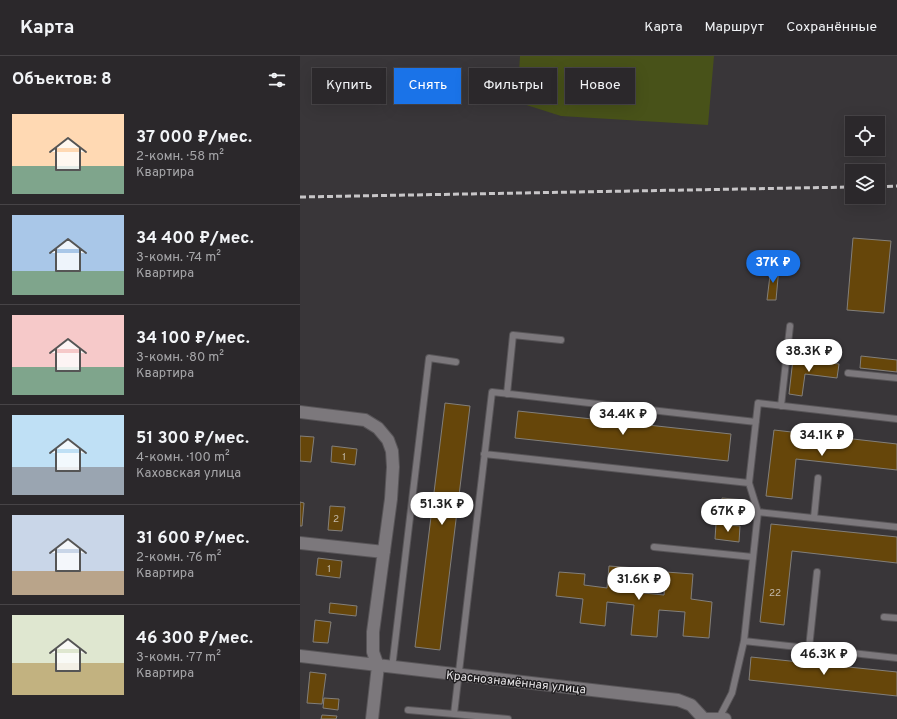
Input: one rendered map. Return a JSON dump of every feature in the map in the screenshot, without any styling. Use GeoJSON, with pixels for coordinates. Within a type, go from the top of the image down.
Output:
{"type":"FeatureCollection","features":[{"type":"Feature","properties":{"kind":"street"},"geometry":{"type":"LineString","coordinates":[[300,412],[365,420],[378,428],[388,440],[392,451],[393,467],[391,499],[373,632],[373,652],[378,666],[372,719]]}},
{"type":"Feature","properties":{"kind":"street"},"geometry":{"type":"LineString","coordinates":[[300,543],[384,552]]}},
{"type":"Feature","properties":{"kind":"street","name":"Краснознамённая улица"},"geometry":{"type":"LineString","coordinates":[[300,656],[392,668],[678,700],[690,705],[704,719],[722,719]]}},
{"type":"Feature","properties":{"kind":"lane"},"geometry":{"type":"LineString","coordinates":[[781,406],[790,326]]}},
{"type":"Feature","properties":{"kind":"lane"},"geometry":{"type":"LineString","coordinates":[[507,394],[513,335],[561,340]]}},
{"type":"Feature","properties":{"kind":"lane"},"geometry":{"type":"LineString","coordinates":[[392,668],[429,358],[456,362]]}},
{"type":"Feature","properties":{"kind":"lane"},"geometry":{"type":"LineString","coordinates":[[848,372],[897,378]]}},
{"type":"Feature","properties":{"kind":"lane"},"geometry":{"type":"LineString","coordinates":[[454,714],[457,675],[492,392],[756,422]]}},
{"type":"Feature","properties":{"kind":"lane"},"geometry":{"type":"LineString","coordinates":[[722,719],[732,693],[744,641],[758,512],[749,483],[758,403],[897,418]]}},
{"type":"Feature","properties":{"kind":"lane"},"geometry":{"type":"LineString","coordinates":[[484,454],[749,483]]}},
{"type":"Feature","properties":{"kind":"lane"},"geometry":{"type":"LineString","coordinates":[[814,518],[818,478]]}},
{"type":"Feature","properties":{"kind":"lane"},"geometry":{"type":"LineString","coordinates":[[758,512],[897,527]]}},
{"type":"Feature","properties":{"kind":"lane"},"geometry":{"type":"LineString","coordinates":[[654,547],[753,556]]}},
{"type":"Feature","properties":{"kind":"lane"},"geometry":{"type":"LineString","coordinates":[[809,648],[817,572]]}},
{"type":"Feature","properties":{"kind":"lane"},"geometry":{"type":"LineString","coordinates":[[884,617],[897,618]]}},
{"type":"Feature","properties":{"kind":"lane"},"geometry":{"type":"LineString","coordinates":[[744,641],[897,658]]}},
{"type":"Feature","properties":{"kind":"lane"},"geometry":{"type":"LineString","coordinates":[[408,710],[508,719]]}},
{"type":"Feature","properties":{"kind":"green space"},"geometry":{"type":"Polygon","coordinates":[[[520,56],[714,56],[708,125],[561,116],[523,104],[557,104],[557,68],[519,68],[520,56]]]}},
{"type":"Feature","properties":{"kind":"building"},"geometry":{"type":"Polygon","coordinates":[[[853,238],[891,241],[884,313],[847,310],[853,238]]]}},
{"type":"Feature","properties":{"kind":"building"},"geometry":{"type":"Polygon","coordinates":[[[771,267],[779,267],[776,300],[767,300],[771,267]]]}},
{"type":"Feature","properties":{"kind":"building"},"geometry":{"type":"Polygon","coordinates":[[[861,356],[897,360],[897,372],[860,368],[861,356]]]}},
{"type":"Feature","properties":{"kind":"building"},"geometry":{"type":"Polygon","coordinates":[[[793,359],[839,364],[837,378],[805,374],[802,396],[789,394],[793,359]]]}},
{"type":"Feature","properties":{"kind":"building"},"geometry":{"type":"Polygon","coordinates":[[[445,403],[470,406],[440,650],[415,647],[445,403]]]}},
{"type":"Feature","properties":{"kind":"building"},"geometry":{"type":"Polygon","coordinates":[[[518,411],[731,434],[728,461],[515,438],[518,411]]]}},
{"type":"Feature","properties":{"kind":"building"},"geometry":{"type":"Polygon","coordinates":[[[774,430],[897,444],[897,470],[796,459],[792,499],[766,496],[774,430]]]}},
{"type":"Feature","properties":{"kind":"building"},"geometry":{"type":"Polygon","coordinates":[[[300,436],[314,437],[311,462],[300,461],[300,436]]]}},
{"type":"Feature","properties":{"kind":"building"},"geometry":{"type":"Polygon","coordinates":[[[332,446],[357,449],[355,465],[331,462],[332,446]]]}},
{"type":"Feature","properties":{"kind":"building"},"geometry":{"type":"Polygon","coordinates":[[[722,498],[745,500],[744,511],[721,509],[722,498]]]}},
{"type":"Feature","properties":{"kind":"building"},"geometry":{"type":"Polygon","coordinates":[[[300,502],[304,503],[302,526],[300,526],[300,502]]]}},
{"type":"Feature","properties":{"kind":"building"},"geometry":{"type":"Polygon","coordinates":[[[330,506],[345,507],[342,531],[328,530],[330,506]]]}},
{"type":"Feature","properties":{"kind":"building"},"geometry":{"type":"Polygon","coordinates":[[[716,524],[740,526],[739,542],[715,539],[716,524]]]}},
{"type":"Feature","properties":{"kind":"building"},"geometry":{"type":"Polygon","coordinates":[[[771,524],[897,537],[897,563],[792,551],[784,625],[760,622],[771,524]]]}},
{"type":"Feature","properties":{"kind":"building"},"geometry":{"type":"Polygon","coordinates":[[[318,558],[342,561],[340,578],[316,575],[318,558]]]}},
{"type":"Feature","properties":{"kind":"building"},"geometry":{"type":"Polygon","coordinates":[[[609,566],[636,568],[633,592],[664,595],[666,572],[693,574],[691,599],[712,602],[709,638],[683,636],[685,612],[659,610],[657,637],[631,635],[634,605],[607,602],[605,626],[580,623],[583,599],[556,596],[559,572],[585,574],[584,585],[607,588],[609,566]]]}},
{"type":"Feature","properties":{"kind":"building"},"geometry":{"type":"Polygon","coordinates":[[[330,603],[357,606],[356,616],[329,613],[330,603]]]}},
{"type":"Feature","properties":{"kind":"building"},"geometry":{"type":"Polygon","coordinates":[[[315,620],[331,622],[328,643],[313,642],[315,620]]]}},
{"type":"Feature","properties":{"kind":"building"},"geometry":{"type":"Polygon","coordinates":[[[751,657],[897,672],[897,696],[749,680],[751,657]]]}},
{"type":"Feature","properties":{"kind":"building"},"geometry":{"type":"Polygon","coordinates":[[[310,672],[326,674],[322,704],[307,703],[310,672]]]}},
{"type":"Feature","properties":{"kind":"building"},"geometry":{"type":"Polygon","coordinates":[[[324,698],[339,699],[338,710],[323,708],[324,698]]]}},
{"type":"Feature","properties":{"kind":"building"},"geometry":{"type":"Polygon","coordinates":[[[322,715],[337,716],[336,719],[321,719],[322,715]]]}},
{"type":"Feature","properties":{"kind":"railway"},"geometry":{"type":"LineString","coordinates":[[885,187],[897,186]]}},
{"type":"Feature","properties":{"kind":"railway"},"geometry":{"type":"LineString","coordinates":[[300,197],[845,187]]}}]}
